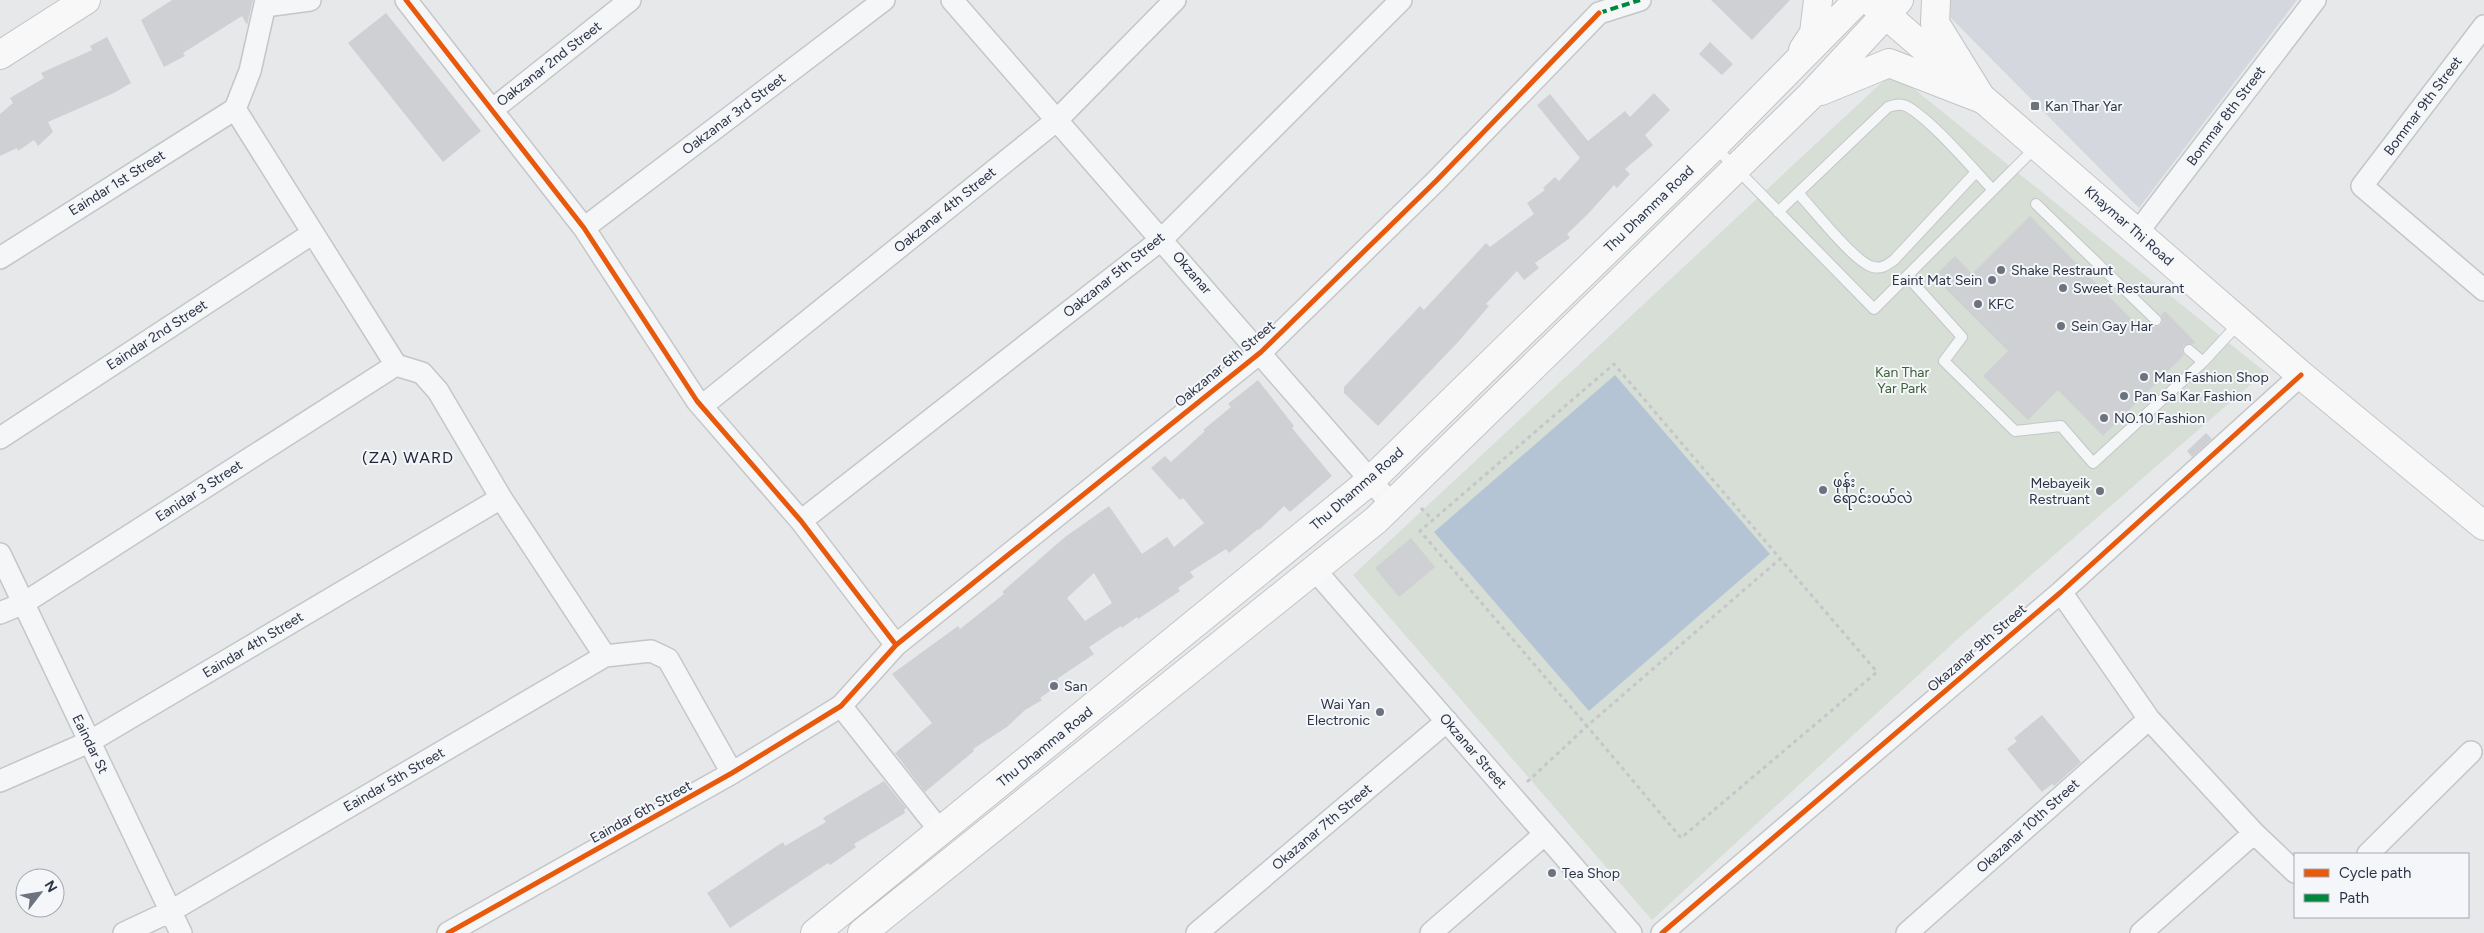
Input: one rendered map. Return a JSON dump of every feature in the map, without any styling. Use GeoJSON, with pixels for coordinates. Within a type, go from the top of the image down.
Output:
{"type":"FeatureCollection","features":[{"type":"Feature","properties":{"kind":"main road"},"geometry":{"type":"LineString","coordinates":[[0,55],[86,0]]}},
{"type":"Feature","properties":{"kind":"main road"},"geometry":{"type":"LineString","coordinates":[[1788,73],[1814,33],[1818,0]]}},
{"type":"Feature","properties":{"kind":"main road","name":"Thu Dhamma Road"},"geometry":{"type":"LineString","coordinates":[[815,933],[1371,480],[1714,146],[1858,0]]}},
{"type":"Feature","properties":{"kind":"main road"},"geometry":{"type":"LineString","coordinates":[[1936,0],[1935,23],[1982,99]]}},
{"type":"Feature","properties":{"kind":"main road"},"geometry":{"type":"LineString","coordinates":[[862,933],[957,859],[1392,505],[1735,168],[1812,95],[1885,5]]}},
{"type":"Feature","properties":{"kind":"main road","name":"Khaymar Thi Road"},"geometry":{"type":"LineString","coordinates":[[1885,5],[1982,99],[2240,322],[2302,375],[2482,519]]}},
{"type":"Feature","properties":{"kind":"main road"},"geometry":{"type":"LineString","coordinates":[[1812,95],[1889,63],[1982,99]]}},
{"type":"Feature","properties":{"kind":"street"},"geometry":{"type":"LineString","coordinates":[[310,0],[265,3],[250,71],[235,109],[396,365],[422,373],[438,391],[501,498],[605,656]]}},
{"type":"Feature","properties":{"kind":"street"},"geometry":{"type":"LineString","coordinates":[[406,0],[584,228],[702,406],[802,521],[896,645]]}},
{"type":"Feature","properties":{"kind":"street","name":"Oakzanar 2nd Street"},"geometry":{"type":"LineString","coordinates":[[492,110],[630,0]]}},
{"type":"Feature","properties":{"kind":"street","name":"Oakzanar 3rd Street"},"geometry":{"type":"LineString","coordinates":[[584,228],[884,0]]}},
{"type":"Feature","properties":{"kind":"street","name":"Okzanar"},"geometry":{"type":"LineString","coordinates":[[952,0],[1261,352],[1392,505]]}},
{"type":"Feature","properties":{"kind":"street","name":"Oakzanar 4th Street"},"geometry":{"type":"LineString","coordinates":[[702,406],[1057,120],[1175,0]]}},
{"type":"Feature","properties":{"kind":"street","name":"Oakzanar 5th Street"},"geometry":{"type":"LineString","coordinates":[[802,521],[1162,239],[1401,0]]}},
{"type":"Feature","properties":{"kind":"street"},"geometry":{"type":"LineString","coordinates":[[1594,7],[1640,0]]}},
{"type":"Feature","properties":{"kind":"street","name":"Bommar 8th Street"},"geometry":{"type":"LineString","coordinates":[[2137,233],[2314,0]]}},
{"type":"Feature","properties":{"kind":"street","name":"Oakzanar 6th Street"},"geometry":{"type":"LineString","coordinates":[[841,706],[896,645],[1261,352],[1436,181],[1594,7]]}},
{"type":"Feature","properties":{"kind":"street","name":"Bommar 9th Street"},"geometry":{"type":"LineString","coordinates":[[2481,282],[2362,186],[2484,26]]}},
{"type":"Feature","properties":{"kind":"street","name":"Eaindar 1st Street"},"geometry":{"type":"LineString","coordinates":[[0,258],[235,109]]}},
{"type":"Feature","properties":{"kind":"street","name":"Eaindar 2nd Street"},"geometry":{"type":"LineString","coordinates":[[0,438],[313,233]]}},
{"type":"Feature","properties":{"kind":"street","name":"Eanidar 3 Street"},"geometry":{"type":"LineString","coordinates":[[0,613],[24,603],[396,365]]}},
{"type":"Feature","properties":{"kind":"street","name":"Okazanar 9th Street"},"geometry":{"type":"LineString","coordinates":[[1662,933],[2061,592],[2302,375]]}},
{"type":"Feature","properties":{"kind":"street","name":"Eaindar 4th Street"},"geometry":{"type":"LineString","coordinates":[[0,781],[89,742],[501,498]]}},
{"type":"Feature","properties":{"kind":"street","name":"Eaindar St"},"geometry":{"type":"LineString","coordinates":[[0,554],[181,933]]}},
{"type":"Feature","properties":{"kind":"street","name":"Okzanar Street"},"geometry":{"type":"LineString","coordinates":[[1314,569],[1632,933]]}},
{"type":"Feature","properties":{"kind":"street"},"geometry":{"type":"LineString","coordinates":[[2061,592],[2149,719],[2254,833],[2294,871]]}},
{"type":"Feature","properties":{"kind":"street","name":"Eaindar 5th Street"},"geometry":{"type":"LineString","coordinates":[[124,933],[171,911],[605,656],[652,651],[668,659],[732,773]]}},
{"type":"Feature","properties":{"kind":"street"},"geometry":{"type":"LineString","coordinates":[[841,706],[941,832]]}},
{"type":"Feature","properties":{"kind":"street","name":"Eaindar 6th Street"},"geometry":{"type":"LineString","coordinates":[[448,933],[732,773],[841,706]]}},
{"type":"Feature","properties":{"kind":"street","name":"Okazanar 10th Street"},"geometry":{"type":"LineString","coordinates":[[1907,933],[2149,719]]}},
{"type":"Feature","properties":{"kind":"street","name":"Okazanar 7th Street"},"geometry":{"type":"LineString","coordinates":[[1197,933],[1447,721]]}},
{"type":"Feature","properties":{"kind":"street"},"geometry":{"type":"LineString","coordinates":[[2369,853],[2471,752]]}},
{"type":"Feature","properties":{"kind":"street"},"geometry":{"type":"LineString","coordinates":[[2141,933],[2254,833]]}},
{"type":"Feature","properties":{"kind":"street"},"geometry":{"type":"LineString","coordinates":[[1431,933],[1545,834]]}},
{"type":"Feature","properties":{"kind":"lane"},"geometry":{"type":"LineString","coordinates":[[1778,212],[1888,107],[1897,104],[1906,106],[1924,119],[1993,190]]}},
{"type":"Feature","properties":{"kind":"lane"},"geometry":{"type":"LineString","coordinates":[[1714,146],[1874,309],[2037,146]]}},
{"type":"Feature","properties":{"kind":"lane"},"geometry":{"type":"LineString","coordinates":[[1798,193],[1858,259],[1875,268],[1885,267],[1894,260],[1976,172]]}},
{"type":"Feature","properties":{"kind":"lane"},"geometry":{"type":"LineString","coordinates":[[2036,204],[2156,320]]}},
{"type":"Feature","properties":{"kind":"lane"},"geometry":{"type":"LineString","coordinates":[[1907,276],[1962,337],[1944,361],[2014,431],[2060,426],[2093,463],[2204,362],[2240,322]]}},
{"type":"Feature","properties":{"kind":"lane"},"geometry":{"type":"LineString","coordinates":[[2189,350],[2204,362]]}},
{"type":"Feature","properties":{"kind":"path"},"geometry":{"type":"LineString","coordinates":[[1614,364],[1877,672],[1682,838],[1587,726],[1420,531],[1614,364]]}},
{"type":"Feature","properties":{"kind":"path"},"geometry":{"type":"LineString","coordinates":[[1512,796],[1587,726],[1781,558]]}},
{"type":"Feature","properties":{"kind":"shaded area"},"geometry":{"type":"Polygon","coordinates":[[[1939,0],[2297,0],[2139,208],[1936,3],[1939,0]]]}},
{"type":"Feature","properties":{"kind":"green space","name":"Kan Thar Yar Park"},"geometry":{"type":"Polygon","coordinates":[[[1893,72],[2265,372],[1963,634],[1652,920],[1353,575],[1893,72]]]}},
{"type":"Feature","properties":{"kind":"water"},"geometry":{"type":"Polygon","coordinates":[[[1615,375],[1770,554],[1589,711],[1434,532],[1615,375]]]}},
{"type":"Feature","properties":{"kind":"building"},"geometry":{"type":"Polygon","coordinates":[[[172,0],[253,0],[247,25],[242,16],[183,53],[185,56],[164,67],[141,20],[172,0]]]}},
{"type":"Feature","properties":{"kind":"building"},"geometry":{"type":"Polygon","coordinates":[[[1711,0],[1790,0],[1752,40],[1711,0]]]}},
{"type":"Feature","properties":{"kind":"building"},"geometry":{"type":"Polygon","coordinates":[[[386,13],[481,131],[443,162],[348,43],[386,13]]]}},
{"type":"Feature","properties":{"kind":"building"},"geometry":{"type":"Polygon","coordinates":[[[107,37],[131,83],[114,93],[48,122],[53,132],[38,146],[34,140],[18,151],[17,148],[0,156],[0,114],[13,103],[10,98],[44,78],[41,73],[92,50],[90,46],[107,37]]]}},
{"type":"Feature","properties":{"kind":"building"},"geometry":{"type":"Polygon","coordinates":[[[1710,42],[1733,64],[1722,75],[1699,54],[1710,42]]]}},
{"type":"Feature","properties":{"kind":"building"},"geometry":{"type":"Polygon","coordinates":[[[1654,93],[1670,110],[1645,135],[1653,145],[1625,169],[1630,174],[1617,188],[1614,185],[1567,234],[1570,238],[1535,263],[1539,268],[1524,280],[1517,271],[1486,304],[1489,306],[1458,342],[1378,426],[1344,393],[1344,387],[1420,306],[1424,310],[1486,243],[1490,247],[1534,214],[1527,203],[1545,190],[1543,188],[1555,177],[1559,181],[1580,158],[1537,105],[1550,94],[1588,141],[1625,111],[1630,117],[1654,93]]]}},
{"type":"Feature","properties":{"kind":"building","name":"Sein Gay Har"},"geometry":{"type":"Polygon","coordinates":[[[2030,216],[2144,332],[2151,325],[2155,327],[2161,325],[2163,321],[2161,315],[2165,311],[2196,343],[2184,345],[2182,349],[2184,355],[2103,436],[2058,390],[2028,420],[1983,376],[2008,351],[1934,277],[1955,256],[1972,274],[2030,216]]]}},
{"type":"Feature","properties":{"kind":"building"},"geometry":{"type":"Polygon","coordinates":[[[1258,380],[1294,426],[1292,428],[1332,476],[1290,512],[1284,506],[1259,530],[1229,553],[1226,549],[1190,572],[1194,577],[1178,588],[1180,591],[1138,619],[1137,617],[1122,628],[1121,626],[1089,647],[1094,654],[1057,679],[1060,684],[1040,698],[1042,700],[1025,710],[1007,727],[973,749],[974,751],[925,792],[895,753],[932,723],[892,674],[958,626],[960,629],[1004,594],[1002,592],[1065,537],[1109,506],[1142,554],[1167,537],[1174,547],[1204,523],[1183,498],[1180,500],[1151,468],[1165,456],[1171,462],[1205,431],[1203,430],[1231,407],[1228,404],[1258,380]],[[1094,573],[1067,598],[1085,621],[1112,603],[1094,573]]]}},
{"type":"Feature","properties":{"kind":"building"},"geometry":{"type":"Polygon","coordinates":[[[2206,433],[2212,439],[2192,457],[2187,451],[2206,433]]]}},
{"type":"Feature","properties":{"kind":"building"},"geometry":{"type":"Polygon","coordinates":[[[1411,538],[1435,567],[1399,597],[1375,568],[1411,538]]]}},
{"type":"Feature","properties":{"kind":"building"},"geometry":{"type":"Polygon","coordinates":[[[2042,715],[2081,762],[2054,786],[2052,784],[2042,792],[2007,749],[2017,741],[2014,738],[2042,715]]]}},
{"type":"Feature","properties":{"kind":"building"},"geometry":{"type":"Polygon","coordinates":[[[884,781],[906,808],[904,810],[905,813],[854,844],[856,847],[830,865],[828,863],[730,928],[707,893],[783,842],[785,846],[826,822],[823,818],[884,781]]]}},
{"type":"Feature","properties":{"kind":"marked path"},"geometry":{"type":"LineString","coordinates":[[1599,13],[1640,0]]}},
{"type":"Feature","properties":{"kind":"cycle path"},"geometry":{"type":"LineString","coordinates":[[406,0],[584,228],[697,401],[801,521],[896,645]]}},
{"type":"Feature","properties":{"kind":"cycle path"},"geometry":{"type":"LineString","coordinates":[[448,933],[732,773],[841,706],[896,645],[1261,352],[1436,181],[1599,13]]}},
{"type":"Feature","properties":{"kind":"cycle path"},"geometry":{"type":"LineString","coordinates":[[1662,933],[2061,592],[2301,375]]}},
{"type":"Feature","properties":{"kind":"place","name":"Kan Thar Yar"},"geometry":{"type":"Point","coordinates":[2035,106]}},
{"type":"Feature","properties":{"kind":"place","name":"Shake Restraunt"},"geometry":{"type":"Point","coordinates":[2001,270]}},
{"type":"Feature","properties":{"kind":"place","name":"Eaint Mat Sein"},"geometry":{"type":"Point","coordinates":[1992,280]}},
{"type":"Feature","properties":{"kind":"place","name":"Sweet Restaurant"},"geometry":{"type":"Point","coordinates":[2063,288]}},
{"type":"Feature","properties":{"kind":"place","name":"KFC"},"geometry":{"type":"Point","coordinates":[1978,304]}},
{"type":"Feature","properties":{"kind":"place","name":"Sein Gay Har"},"geometry":{"type":"Point","coordinates":[2061,326]}},
{"type":"Feature","properties":{"kind":"place","name":"Man Fashion Shop"},"geometry":{"type":"Point","coordinates":[2144,377]}},
{"type":"Feature","properties":{"kind":"place","name":"Pan Sa Kar Fashion"},"geometry":{"type":"Point","coordinates":[2124,396]}},
{"type":"Feature","properties":{"kind":"place","name":"NO.10 Fashion"},"geometry":{"type":"Point","coordinates":[2104,418]}},
{"type":"Feature","properties":{"kind":"place","name":"ဖုန်း ရောင်းဝယ်လဲ"},"geometry":{"type":"Point","coordinates":[1823,490]}},
{"type":"Feature","properties":{"kind":"place","name":"Mebayeik Restruant"},"geometry":{"type":"Point","coordinates":[2100,491]}},
{"type":"Feature","properties":{"kind":"place","name":"San"},"geometry":{"type":"Point","coordinates":[1054,686]}},
{"type":"Feature","properties":{"kind":"place","name":"Wai Yan Electronic"},"geometry":{"type":"Point","coordinates":[1380,712]}},
{"type":"Feature","properties":{"kind":"place","name":"Tea Shop"},"geometry":{"type":"Point","coordinates":[1552,873]}},
{"type":"Feature","properties":{"kind":"district","name":"(ZA) WARD"},"geometry":{"type":"Point","coordinates":[408,457]}}]}
